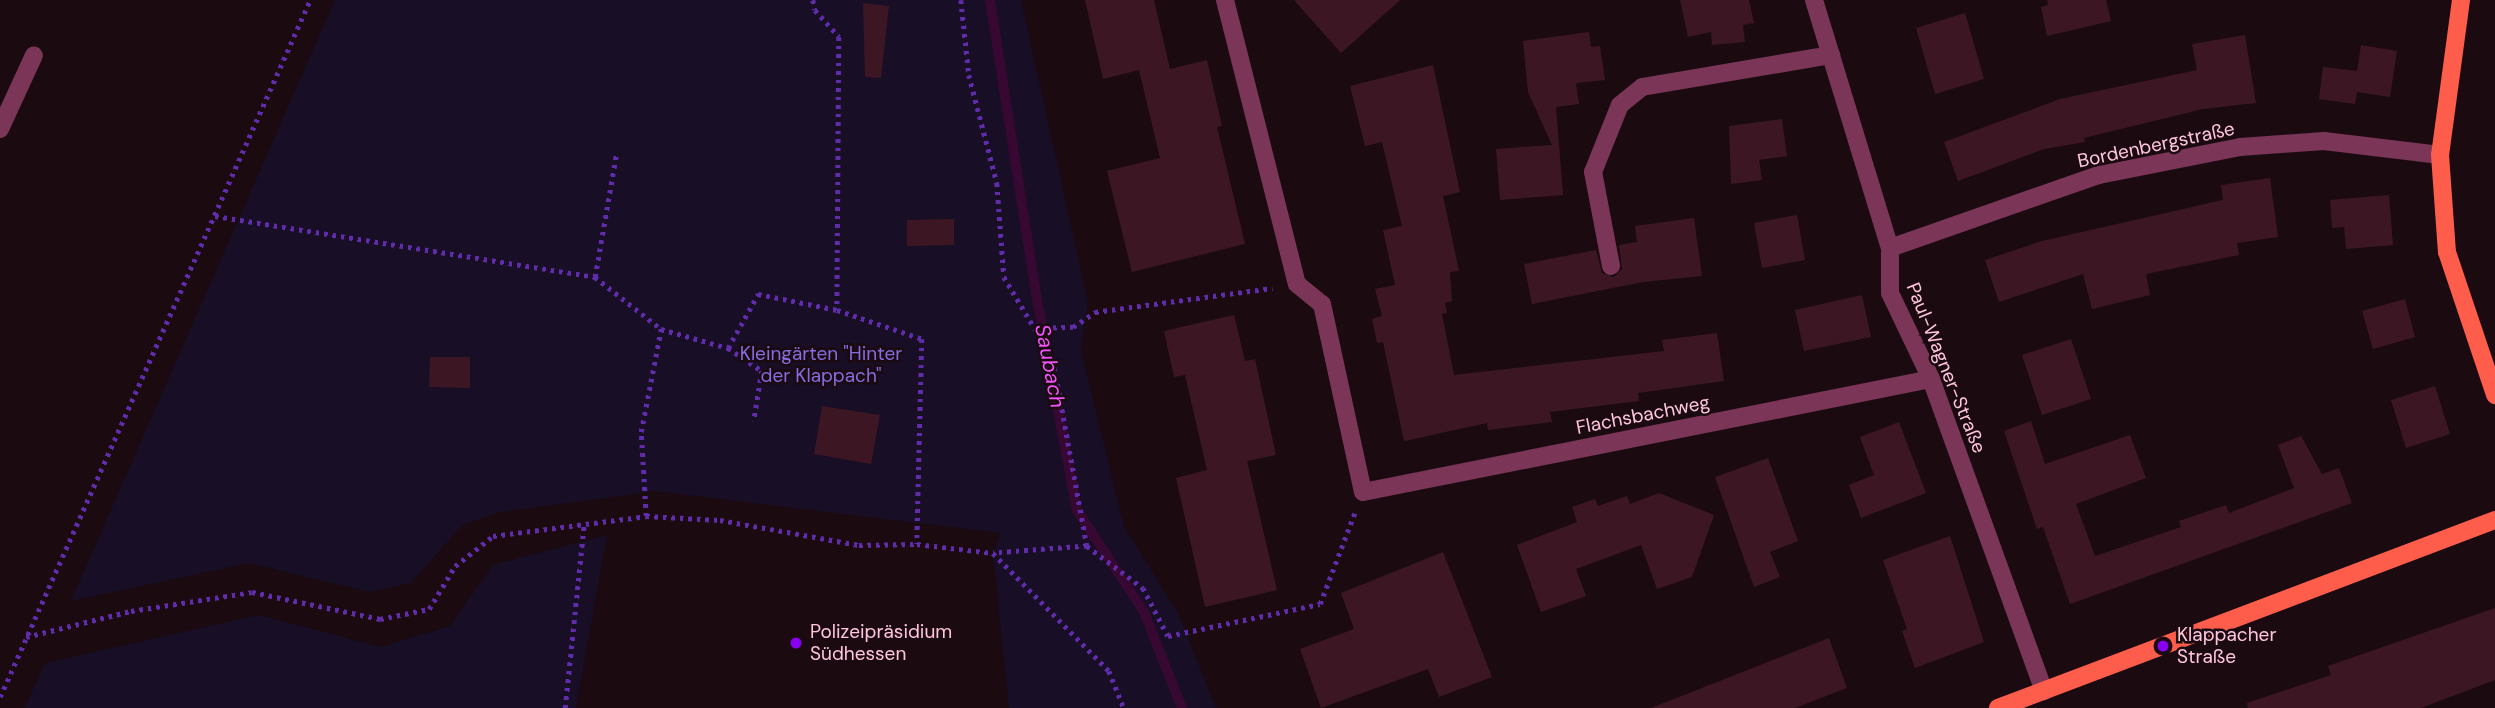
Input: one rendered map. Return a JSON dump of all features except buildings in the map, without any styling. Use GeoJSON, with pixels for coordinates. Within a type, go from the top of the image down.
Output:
{"type":"FeatureCollection","features":[{"type":"Feature","properties":{"kind":"main road"},"geometry":{"type":"LineString","coordinates":[[2462,0],[2440,155],[2448,252],[2495,395]]}},
{"type":"Feature","properties":{"kind":"main road"},"geometry":{"type":"LineString","coordinates":[[1998,708],[2495,520]]}},
{"type":"Feature","properties":{"kind":"street"},"geometry":{"type":"LineString","coordinates":[[1225,0],[1297,284],[1322,304],[1363,492]]}},
{"type":"Feature","properties":{"kind":"street","name":"Paul-Wagner-Straße"},"geometry":{"type":"LineString","coordinates":[[1814,0],[1890,248],[1889,293],[1931,379],[2044,691]]}},
{"type":"Feature","properties":{"kind":"street"},"geometry":{"type":"LineString","coordinates":[[0,129],[34,55]]}},
{"type":"Feature","properties":{"kind":"street"},"geometry":{"type":"LineString","coordinates":[[1611,267],[1593,172],[1620,105],[1642,87],[1831,55]]}},
{"type":"Feature","properties":{"kind":"street","name":"Bordenbergstraße"},"geometry":{"type":"LineString","coordinates":[[1890,248],[2099,175],[2240,147],[2324,141],[2440,155]]}},
{"type":"Feature","properties":{"kind":"street","name":"Flachsbachweg"},"geometry":{"type":"LineString","coordinates":[[1363,492],[1931,379]]}},
{"type":"Feature","properties":{"kind":"path"},"geometry":{"type":"LineString","coordinates":[[0,697],[310,0]]}},
{"type":"Feature","properties":{"kind":"path"},"geometry":{"type":"LineString","coordinates":[[813,0],[815,10],[839,37],[837,310]]}},
{"type":"Feature","properties":{"kind":"path"},"geometry":{"type":"LineString","coordinates":[[961,0],[970,75],[997,183],[1004,276],[1053,359],[1087,546]]}},
{"type":"Feature","properties":{"kind":"path"},"geometry":{"type":"LineString","coordinates":[[595,276],[616,155]]}},
{"type":"Feature","properties":{"kind":"path"},"geometry":{"type":"LineString","coordinates":[[215,216],[595,276],[661,329],[728,348],[762,372],[754,421]]}},
{"type":"Feature","properties":{"kind":"path"},"geometry":{"type":"LineString","coordinates":[[1036,328],[1050,330],[1073,327],[1095,312],[1297,284]]}},
{"type":"Feature","properties":{"kind":"path"},"geometry":{"type":"LineString","coordinates":[[728,348],[758,293],[837,310],[922,339],[917,544]]}},
{"type":"Feature","properties":{"kind":"path"},"geometry":{"type":"LineString","coordinates":[[646,516],[641,432],[661,329]]}},
{"type":"Feature","properties":{"kind":"path"},"geometry":{"type":"LineString","coordinates":[[26,637],[131,611],[252,592],[380,619],[429,609],[455,566],[493,536],[646,516],[720,520],[859,545],[917,544],[993,553],[1087,546],[1143,588],[1168,636],[1320,604],[1363,492]]}},
{"type":"Feature","properties":{"kind":"path"},"geometry":{"type":"LineString","coordinates":[[565,708],[584,525]]}},
{"type":"Feature","properties":{"kind":"path"},"geometry":{"type":"LineString","coordinates":[[993,553],[1109,671],[1124,708]]}},
{"type":"Feature","properties":{"kind":"green space","name":"Kleingärten \"Hinter der Klappach\""},"geometry":{"type":"Polygon","coordinates":[[[335,0],[1021,0],[1088,303],[1081,350],[1124,527],[1178,613],[1216,708],[1009,708],[993,553],[1001,533],[655,491],[501,512],[462,525],[411,583],[370,592],[249,563],[71,601],[335,0]]]}},
{"type":"Feature","properties":{"kind":"green space"},"geometry":{"type":"Polygon","coordinates":[[[607,535],[576,708],[25,708],[45,663],[259,615],[381,647],[450,626],[493,565],[607,535]]]}},
{"type":"Feature","properties":{"kind":"waterway","name":"Saubach"},"geometry":{"type":"LineString","coordinates":[[990,0],[1036,294],[1077,510],[1144,612],[1182,708]]}},
{"type":"Feature","properties":{"kind":"place","name":"Polizeipräsidium Südhessen"},"geometry":{"type":"Point","coordinates":[796,643]}},
{"type":"Feature","properties":{"kind":"place","name":"Klappacher Straße"},"geometry":{"type":"Point","coordinates":[2163,646]}}]}
